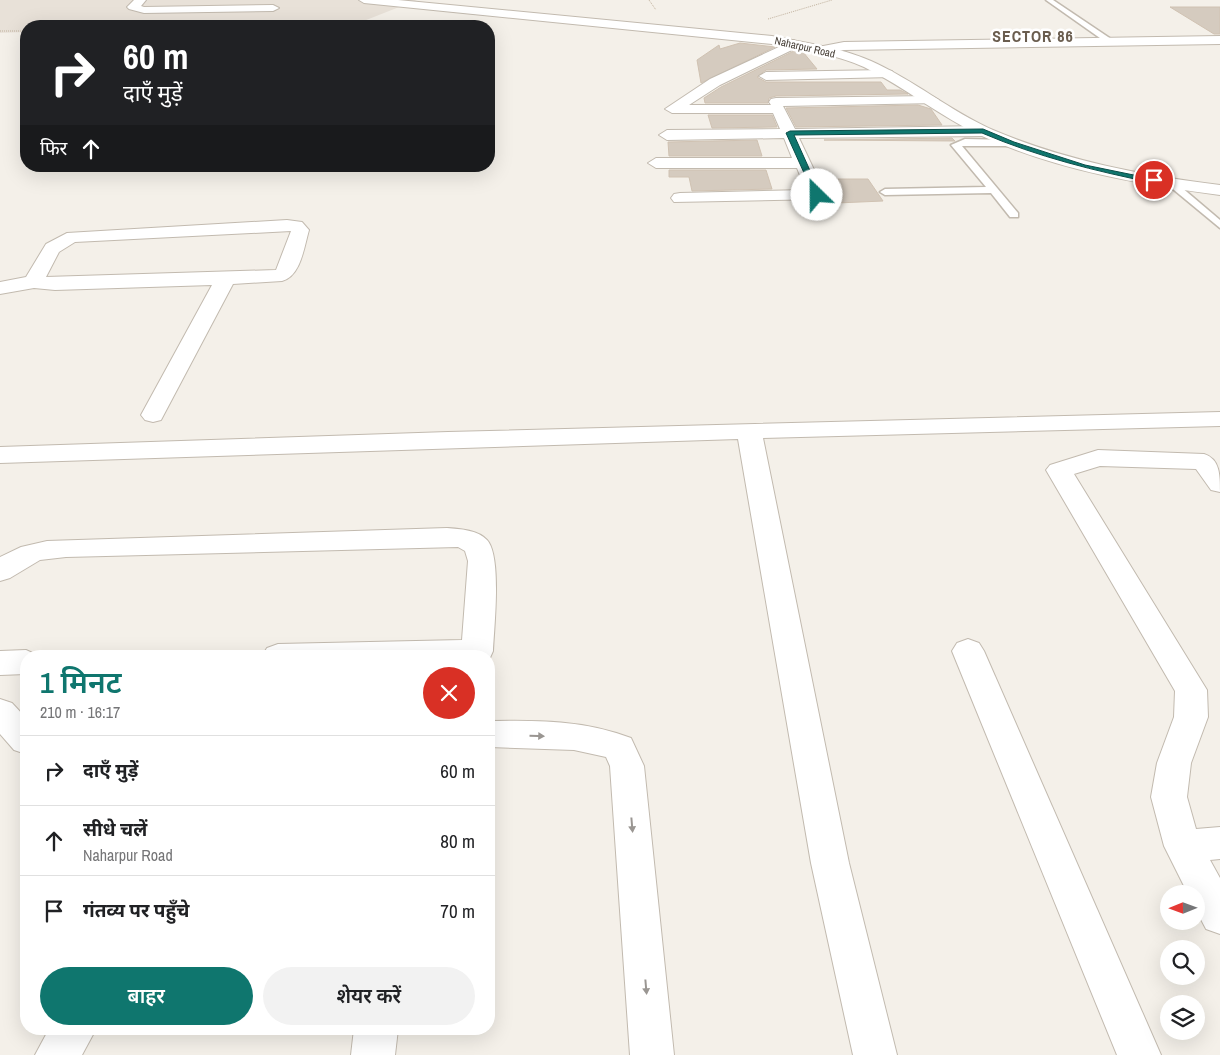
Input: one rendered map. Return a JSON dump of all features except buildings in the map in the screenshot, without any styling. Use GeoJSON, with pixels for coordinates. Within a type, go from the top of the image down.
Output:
{"type":"FeatureCollection","features":[{"type":"Feature","properties":{"kind":"street"},"geometry":{"type":"LineString","coordinates":[[141,0],[133,7],[144,10],[273,8]]}},
{"type":"Feature","properties":{"kind":"street"},"geometry":{"type":"LineString","coordinates":[[184,9],[198,0]]}},
{"type":"Feature","properties":{"kind":"street","name":"Naharpur Road"},"geometry":{"type":"LineString","coordinates":[[364,0],[728,35],[794,44],[822,50],[865,63],[914,89],[983,131],[1012,143],[1083,166],[1171,184],[1220,190]]}},
{"type":"Feature","properties":{"kind":"street"},"geometry":{"type":"LineString","coordinates":[[822,50],[844,46],[1220,40]]}},
{"type":"Feature","properties":{"kind":"street"},"geometry":{"type":"LineString","coordinates":[[794,44],[715,82],[672,109],[778,108],[801,116]]}},
{"type":"Feature","properties":{"kind":"street"},"geometry":{"type":"LineString","coordinates":[[765,77],[865,63]]}},
{"type":"Feature","properties":{"kind":"street"},"geometry":{"type":"LineString","coordinates":[[765,77],[887,74]]}},
{"type":"Feature","properties":{"kind":"street"},"geometry":{"type":"LineString","coordinates":[[765,77],[914,89]]}},
{"type":"Feature","properties":{"kind":"street"},"geometry":{"type":"LineString","coordinates":[[779,109],[932,100]]}},
{"type":"Feature","properties":{"kind":"street"},"geometry":{"type":"LineString","coordinates":[[680,198],[817,195],[779,109]]}},
{"type":"Feature","properties":{"kind":"street"},"geometry":{"type":"LineString","coordinates":[[926,115],[955,115]]}},
{"type":"Feature","properties":{"kind":"street"},"geometry":{"type":"LineString","coordinates":[[666,135],[983,131]]}},
{"type":"Feature","properties":{"kind":"street"},"geometry":{"type":"LineString","coordinates":[[656,163],[803,163]]}},
{"type":"Feature","properties":{"kind":"street"},"geometry":{"type":"LineString","coordinates":[[0,288],[34,282],[55,284],[271,278],[282,275],[287,270],[300,230],[296,226],[287,225],[74,237],[60,240],[50,247],[34,282]]}},
{"type":"Feature","properties":{"kind":"street"},"geometry":{"type":"LineString","coordinates":[[153,415],[224,280]]}},
{"type":"Feature","properties":{"kind":"street"},"geometry":{"type":"LineString","coordinates":[[0,455],[448,439],[1220,419]]}},
{"type":"Feature","properties":{"kind":"street"},"geometry":{"type":"LineString","coordinates":[[749,431],[830,863],[875,1055]]}},
{"type":"Feature","properties":{"kind":"street"},"geometry":{"type":"LineString","coordinates":[[1220,484],[1204,462],[1098,458],[1058,470],[1190,690],[1191,717],[1174,763],[1169,797],[1183,846],[1220,916]]}},
{"type":"Feature","properties":{"kind":"street"},"geometry":{"type":"LineString","coordinates":[[0,571],[15,559],[36,550],[447,537],[464,539],[477,546],[482,561],[476,650]]}},
{"type":"Feature","properties":{"kind":"street"},"geometry":{"type":"LineString","coordinates":[[968,651],[1139,1055]]}},
{"type":"Feature","properties":{"kind":"street"},"geometry":{"type":"LineString","coordinates":[[0,663],[20,662]]}},
{"type":"Feature","properties":{"kind":"street"},"geometry":{"type":"LineString","coordinates":[[0,712],[20,734]]}},
{"type":"Feature","properties":{"kind":"street"},"geometry":{"type":"LineString","coordinates":[[495,734],[587,738],[606,741],[619,748],[627,766],[652,1055]]}},
{"type":"Feature","properties":{"kind":"street"},"geometry":{"type":"LineString","coordinates":[[1183,846],[1220,843]]}},
{"type":"Feature","properties":{"kind":"street"},"geometry":{"type":"LineString","coordinates":[[57,1055],[70,1035]]}},
{"type":"Feature","properties":{"kind":"street"},"geometry":{"type":"LineString","coordinates":[[373,1055],[375,1035]]}},
{"type":"Feature","properties":{"kind":"lane"},"geometry":{"type":"LineString","coordinates":[[1049,0],[1110,42]]}},
{"type":"Feature","properties":{"kind":"lane"},"geometry":{"type":"LineString","coordinates":[[1012,143],[965,142],[956,145],[1014,215]]}},
{"type":"Feature","properties":{"kind":"lane"},"geometry":{"type":"LineString","coordinates":[[1171,184],[1220,225]]}},
{"type":"Feature","properties":{"kind":"lane"},"geometry":{"type":"LineString","coordinates":[[885,192],[994,190]]}},
{"type":"Feature","properties":{"kind":"path"},"geometry":{"type":"LineString","coordinates":[[728,35],[758,22],[832,0]]}},
{"type":"Feature","properties":{"kind":"path"},"geometry":{"type":"LineString","coordinates":[[0,31],[20,31]]}},
{"type":"Feature","properties":{"kind":"shaded area"},"geometry":{"type":"Polygon","coordinates":[[[0,0],[417,0],[366,20],[20,20],[20,32],[0,33],[0,0]]]}},
{"type":"Feature","properties":{"kind":"district","name":"SECTOR 86"},"geometry":{"type":"Point","coordinates":[1033,36]}},
{"type":"Feature","properties":{"kind":"route"},"geometry":{"type":"LineString","coordinates":[[817,195],[817,191],[790,133],[983,131],[1049,156],[1083,166],[1154,180]]}}]}
